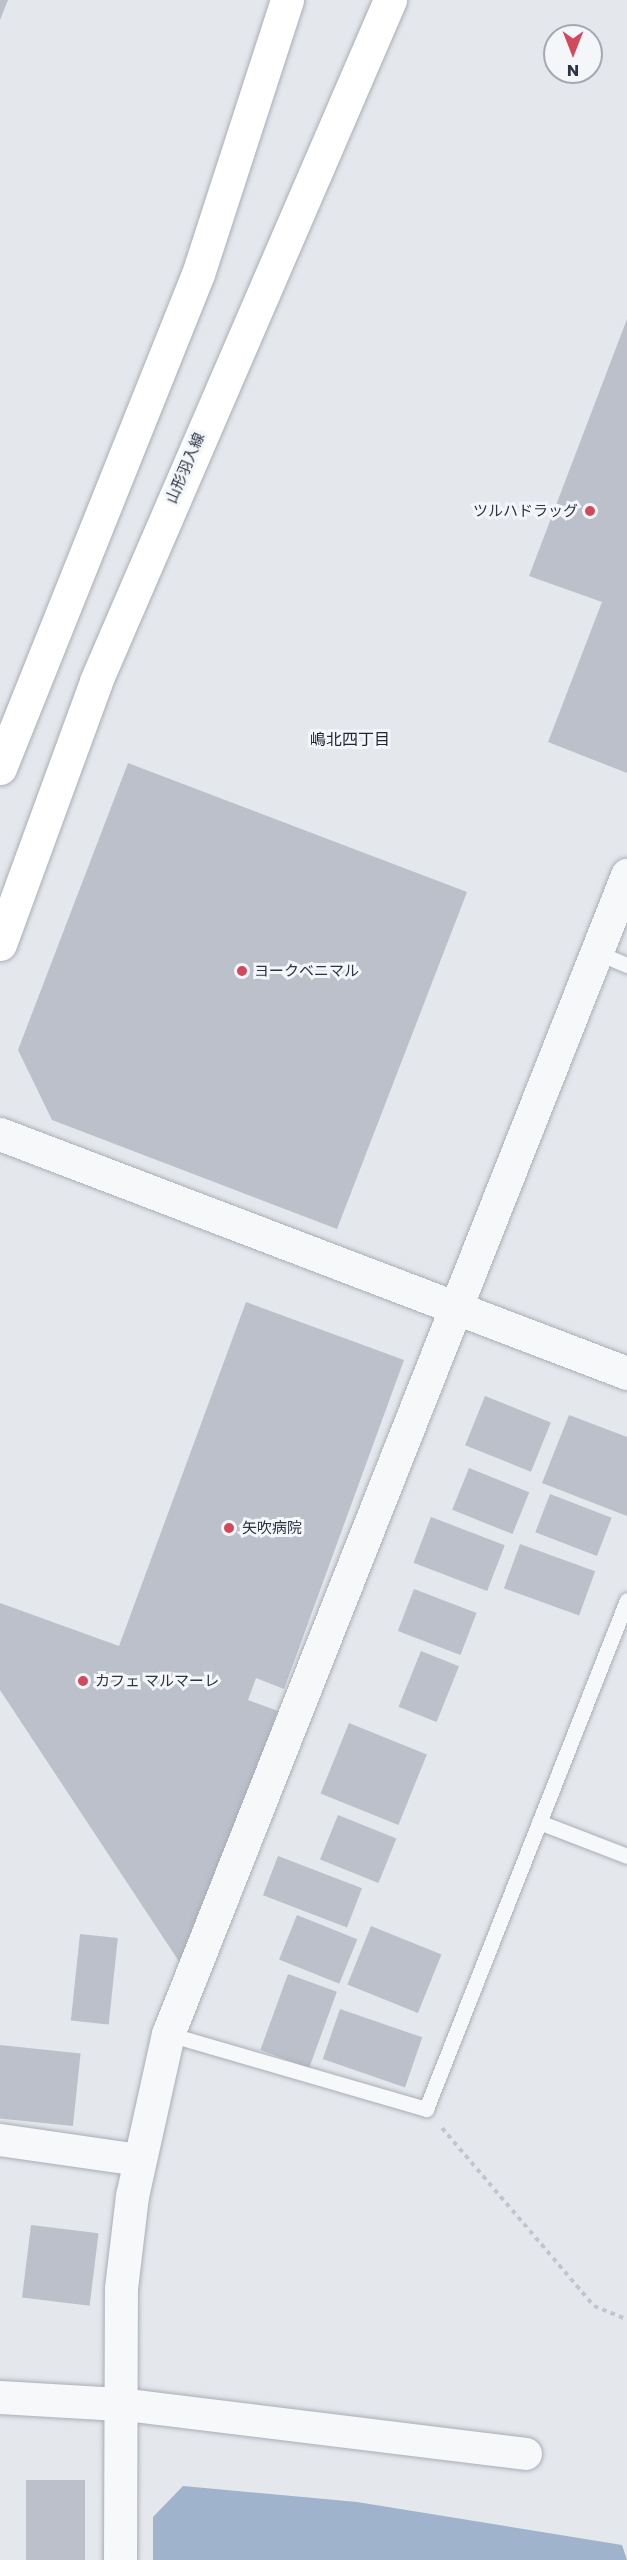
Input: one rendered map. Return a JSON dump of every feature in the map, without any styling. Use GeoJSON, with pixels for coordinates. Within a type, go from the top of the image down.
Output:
{"type":"FeatureCollection","features":[{"type":"Feature","properties":{"kind":"main road"},"geometry":{"type":"LineString","coordinates":[[0,768],[198,274],[287,0]]}},
{"type":"Feature","properties":{"kind":"main road","name":"山形羽入線"},"geometry":{"type":"LineString","coordinates":[[0,944],[96,681],[390,0]]}},
{"type":"Feature","properties":{"kind":"street"},"geometry":{"type":"LineString","coordinates":[[120,2560],[121,2288],[139,2160],[168,2034],[627,875]]}},
{"type":"Feature","properties":{"kind":"street"},"geometry":{"type":"LineString","coordinates":[[0,1134],[627,1373]]}},
{"type":"Feature","properties":{"kind":"street"},"geometry":{"type":"LineString","coordinates":[[0,2140],[139,2160]]}},
{"type":"Feature","properties":{"kind":"street"},"geometry":{"type":"LineString","coordinates":[[0,2397],[119,2404],[526,2454]]}},
{"type":"Feature","properties":{"kind":"lane"},"geometry":{"type":"LineString","coordinates":[[596,952],[627,965]]}},
{"type":"Feature","properties":{"kind":"lane"},"geometry":{"type":"LineString","coordinates":[[168,2034],[426,2109],[627,1600]]}},
{"type":"Feature","properties":{"kind":"lane"},"geometry":{"type":"LineString","coordinates":[[540,1821],[627,1857]]}},
{"type":"Feature","properties":{"kind":"path"},"geometry":{"type":"LineString","coordinates":[[426,2109],[594,2306],[627,2319]]}},
{"type":"Feature","properties":{"kind":"water"},"geometry":{"type":"Polygon","coordinates":[[[183,2486],[357,2502],[622,2545],[627,2560],[153,2560],[153,2517],[183,2486]]]}},
{"type":"Feature","properties":{"kind":"building"},"geometry":{"type":"Polygon","coordinates":[[[0,0],[8,0],[0,20],[0,0]]]}},
{"type":"Feature","properties":{"kind":"building"},"geometry":{"type":"Polygon","coordinates":[[[627,319],[627,773],[548,742],[602,602],[529,576],[627,319]]]}},
{"type":"Feature","properties":{"kind":"building","name":"ヨークベニマル"},"geometry":{"type":"Polygon","coordinates":[[[128,763],[467,892],[337,1229],[52,1120],[18,1050],[128,763]]]}},
{"type":"Feature","properties":{"kind":"building"},"geometry":{"type":"Polygon","coordinates":[[[246,1302],[404,1360],[284,1689],[256,1678],[248,1700],[278,1711],[184,1969],[0,1690],[0,1603],[119,1646],[246,1302]]]}},
{"type":"Feature","properties":{"kind":"building"},"geometry":{"type":"Polygon","coordinates":[[[485,1396],[551,1423],[531,1472],[465,1445],[485,1396]]]}},
{"type":"Feature","properties":{"kind":"building"},"geometry":{"type":"Polygon","coordinates":[[[569,1415],[627,1437],[627,1516],[542,1483],[569,1415]]]}},
{"type":"Feature","properties":{"kind":"building"},"geometry":{"type":"Polygon","coordinates":[[[469,1468],[529,1492],[512,1534],[452,1510],[469,1468]]]}},
{"type":"Feature","properties":{"kind":"building"},"geometry":{"type":"Polygon","coordinates":[[[550,1494],[612,1518],[597,1556],[535,1532],[550,1494]]]}},
{"type":"Feature","properties":{"kind":"building"},"geometry":{"type":"Polygon","coordinates":[[[431,1517],[505,1545],[487,1591],[413,1563],[431,1517]]]}},
{"type":"Feature","properties":{"kind":"building"},"geometry":{"type":"Polygon","coordinates":[[[520,1544],[595,1571],[579,1616],[504,1588],[520,1544]]]}},
{"type":"Feature","properties":{"kind":"building"},"geometry":{"type":"Polygon","coordinates":[[[414,1589],[477,1613],[460,1655],[398,1631],[414,1589]]]}},
{"type":"Feature","properties":{"kind":"building"},"geometry":{"type":"Polygon","coordinates":[[[421,1651],[459,1666],[437,1722],[399,1707],[421,1651]]]}},
{"type":"Feature","properties":{"kind":"building"},"geometry":{"type":"Polygon","coordinates":[[[349,1723],[427,1754],[398,1825],[321,1793],[349,1723]]]}},
{"type":"Feature","properties":{"kind":"building"},"geometry":{"type":"Polygon","coordinates":[[[338,1815],[396,1839],[378,1883],[320,1860],[338,1815]]]}},
{"type":"Feature","properties":{"kind":"building"},"geometry":{"type":"Polygon","coordinates":[[[278,1856],[362,1888],[347,1927],[263,1895],[278,1856]]]}},
{"type":"Feature","properties":{"kind":"building"},"geometry":{"type":"Polygon","coordinates":[[[297,1915],[357,1939],[339,1984],[279,1960],[297,1915]]]}},
{"type":"Feature","properties":{"kind":"building"},"geometry":{"type":"Polygon","coordinates":[[[371,1926],[441,1954],[418,2013],[347,1984],[371,1926]]]}},
{"type":"Feature","properties":{"kind":"building"},"geometry":{"type":"Polygon","coordinates":[[[80,1934],[118,1938],[109,2024],[71,2021],[80,1934]]]}},
{"type":"Feature","properties":{"kind":"building"},"geometry":{"type":"Polygon","coordinates":[[[288,1974],[337,1992],[309,2068],[260,2050],[288,1974]]]}},
{"type":"Feature","properties":{"kind":"building"},"geometry":{"type":"Polygon","coordinates":[[[340,2009],[422,2037],[405,2087],[323,2059],[340,2009]]]}},
{"type":"Feature","properties":{"kind":"building"},"geometry":{"type":"Polygon","coordinates":[[[0,2045],[81,2053],[73,2126],[0,2118],[0,2045]]]}},
{"type":"Feature","properties":{"kind":"building"},"geometry":{"type":"Polygon","coordinates":[[[31,2225],[98,2233],[90,2306],[22,2297],[31,2225]]]}},
{"type":"Feature","properties":{"kind":"building"},"geometry":{"type":"Polygon","coordinates":[[[26,2480],[85,2480],[85,2560],[26,2560],[26,2480]]]}},
{"type":"Feature","properties":{"kind":"place","name":"ツルハドラッグ"},"geometry":{"type":"Point","coordinates":[590,511]}},
{"type":"Feature","properties":{"kind":"place","name":"ヨークベニマル"},"geometry":{"type":"Point","coordinates":[242,971]}},
{"type":"Feature","properties":{"kind":"place","name":"矢吹病院"},"geometry":{"type":"Point","coordinates":[229,1528]}},
{"type":"Feature","properties":{"kind":"place","name":"カフェ マルマーレ"},"geometry":{"type":"Point","coordinates":[83,1681]}},
{"type":"Feature","properties":{"kind":"district","name":"嶋北四丁目"},"geometry":{"type":"Point","coordinates":[350,740]}}]}
